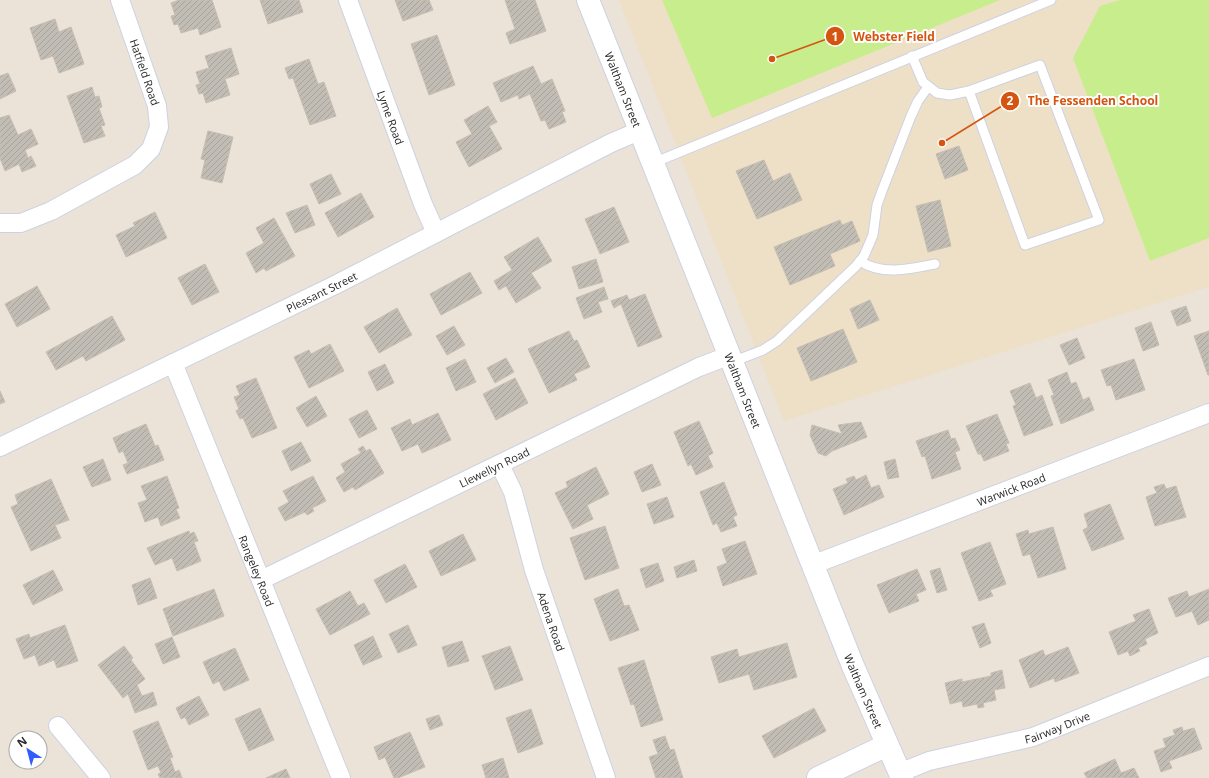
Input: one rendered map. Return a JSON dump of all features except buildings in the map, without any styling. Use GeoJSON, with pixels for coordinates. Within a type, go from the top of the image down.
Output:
{"type":"FeatureCollection","features":[{"type":"Feature","properties":{"kind":"main road","name":"Waltham Street"},"geometry":{"type":"LineString","coordinates":[[588,0],[812,565],[901,775]]}},
{"type":"Feature","properties":{"kind":"main road"},"geometry":{"type":"LineString","coordinates":[[818,778],[887,745]]}},
{"type":"Feature","properties":{"kind":"street","name":"Hatfield Road"},"geometry":{"type":"LineString","coordinates":[[0,223],[13,224],[28,221],[75,198],[135,165],[151,149],[158,134],[159,121],[155,98],[120,0]]}},
{"type":"Feature","properties":{"kind":"street","name":"Lyme Road"},"geometry":{"type":"LineString","coordinates":[[348,0],[425,209],[436,233]]}},
{"type":"Feature","properties":{"kind":"street","name":"Pleasant Street"},"geometry":{"type":"LineString","coordinates":[[0,447],[318,294],[611,143],[639,131]]}},
{"type":"Feature","properties":{"kind":"street","name":"Llewellyn Road"},"geometry":{"type":"LineString","coordinates":[[261,580],[699,367],[730,359]]}},
{"type":"Feature","properties":{"kind":"street","name":"Rangeley Road"},"geometry":{"type":"LineString","coordinates":[[173,363],[341,778]]}},
{"type":"Feature","properties":{"kind":"street","name":"Warwick Road"},"geometry":{"type":"LineString","coordinates":[[812,565],[1209,413]]}},
{"type":"Feature","properties":{"kind":"street","name":"Adena Road"},"geometry":{"type":"LineString","coordinates":[[500,465],[513,492],[534,570],[606,778]]}},
{"type":"Feature","properties":{"kind":"street","name":"Fairway Drive"},"geometry":{"type":"LineString","coordinates":[[901,775],[929,761],[1033,737],[1209,666]]}},
{"type":"Feature","properties":{"kind":"street"},"geometry":{"type":"LineString","coordinates":[[58,726],[101,778]]}},
{"type":"Feature","properties":{"kind":"lane"},"geometry":{"type":"LineString","coordinates":[[652,163],[1051,0]]}},
{"type":"Feature","properties":{"kind":"lane"},"geometry":{"type":"LineString","coordinates":[[912,56],[920,77],[928,86],[937,93],[950,95],[970,91],[1040,65],[1099,220],[1025,245],[970,91]]}},
{"type":"Feature","properties":{"kind":"lane"},"geometry":{"type":"LineString","coordinates":[[730,359],[763,350],[777,341],[860,261],[870,242],[874,229],[877,205],[911,116],[918,101],[928,86]]}},
{"type":"Feature","properties":{"kind":"lane"},"geometry":{"type":"LineString","coordinates":[[860,261],[870,267],[891,270],[910,269],[935,264]]}},
{"type":"Feature","properties":{"kind":"shaded area"},"geometry":{"type":"Polygon","coordinates":[[[619,0],[1209,0],[1209,287],[784,421],[619,0]]]}},
{"type":"Feature","properties":{"kind":"green space"},"geometry":{"type":"Polygon","coordinates":[[[662,0],[1000,0],[712,118],[662,0]]]}},
{"type":"Feature","properties":{"kind":"green space"},"geometry":{"type":"Polygon","coordinates":[[[1120,0],[1209,0],[1209,238],[1150,261],[1073,58],[1100,6],[1120,0]]]}},
{"type":"Feature","properties":{"kind":"place","name":"Webster Field"},"geometry":{"type":"Point","coordinates":[772,59]}},
{"type":"Feature","properties":{"kind":"place","name":"The Fessenden School"},"geometry":{"type":"Point","coordinates":[942,143]}}]}
